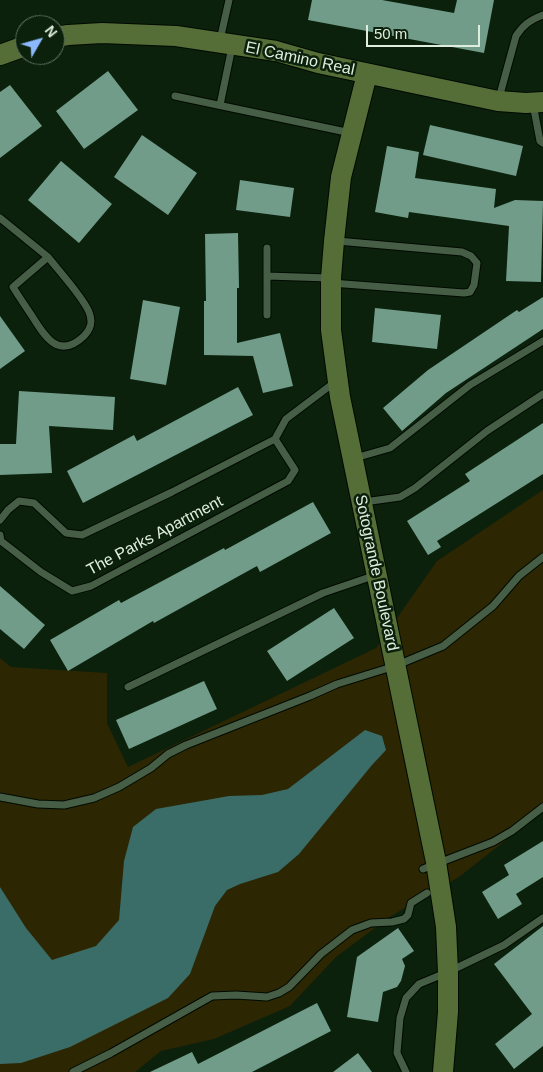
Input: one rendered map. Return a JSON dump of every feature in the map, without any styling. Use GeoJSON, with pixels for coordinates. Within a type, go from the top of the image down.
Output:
{"type":"FeatureCollection","features":[{"type":"Feature","properties":{"kind":"street","name":"El Camino Real"},"geometry":{"type":"LineString","coordinates":[[65,35],[102,33],[176,36],[276,51],[318,63],[498,101],[538,102]]}},
{"type":"Feature","properties":{"kind":"street"},"geometry":{"type":"LineString","coordinates":[[0,55],[15,50]]}},
{"type":"Feature","properties":{"kind":"street","name":"Sotogrande Boulevard"},"geometry":{"type":"LineString","coordinates":[[368,74],[341,177],[331,280],[331,330],[352,459],[419,782],[430,866],[446,927],[448,1012],[443,1072]]}},
{"type":"Feature","properties":{"kind":"lane"},"geometry":{"type":"LineString","coordinates":[[220,105],[229,0]]}},
{"type":"Feature","properties":{"kind":"lane"},"geometry":{"type":"LineString","coordinates":[[498,101],[516,36],[530,20],[543,15]]}},
{"type":"Feature","properties":{"kind":"lane"},"geometry":{"type":"LineString","coordinates":[[175,96],[352,133]]}},
{"type":"Feature","properties":{"kind":"lane"},"geometry":{"type":"LineString","coordinates":[[538,102],[540,142],[543,143]]}},
{"type":"Feature","properties":{"kind":"lane"},"geometry":{"type":"LineString","coordinates":[[0,218],[48,257],[86,307],[92,321],[91,327],[78,341],[69,346],[59,347],[51,343],[38,328],[13,287],[48,257]]}},
{"type":"Feature","properties":{"kind":"lane"},"geometry":{"type":"LineString","coordinates":[[267,276],[331,280],[464,293],[470,292],[474,286],[477,263],[471,256],[462,252],[334,241]]}},
{"type":"Feature","properties":{"kind":"lane"},"geometry":{"type":"LineString","coordinates":[[267,248],[267,315]]}},
{"type":"Feature","properties":{"kind":"lane"},"geometry":{"type":"LineString","coordinates":[[352,459],[390,448],[470,385],[543,341]]}},
{"type":"Feature","properties":{"kind":"lane"},"geometry":{"type":"LineString","coordinates":[[275,439],[286,419],[338,379]]}},
{"type":"Feature","properties":{"kind":"lane"},"geometry":{"type":"LineString","coordinates":[[361,502],[400,497],[415,488],[487,431],[543,394]]}},
{"type":"Feature","properties":{"kind":"lane","name":"The Parks Apartment"},"geometry":{"type":"LineString","coordinates":[[0,520],[8,510],[20,501],[34,503],[66,533],[82,535],[164,496],[275,439],[294,470],[288,480],[92,586],[72,591],[41,572],[1,541],[0,535]]}},
{"type":"Feature","properties":{"kind":"lane"},"geometry":{"type":"LineString","coordinates":[[0,797],[38,804],[64,804],[94,798],[119,787],[150,768],[168,754],[186,745],[337,684],[395,666],[444,646],[493,606],[519,576],[543,557]]}},
{"type":"Feature","properties":{"kind":"lane"},"geometry":{"type":"LineString","coordinates":[[128,687],[323,593],[376,574]]}},
{"type":"Feature","properties":{"kind":"lane"},"geometry":{"type":"LineString","coordinates":[[430,866],[493,842],[512,831],[543,807]]}},
{"type":"Feature","properties":{"kind":"lane"},"geometry":{"type":"LineString","coordinates":[[73,1072],[111,1053],[191,1006],[212,996],[267,997],[279,993],[289,987],[321,954],[352,930],[370,923],[392,922],[404,919],[408,915],[411,903],[427,894]]}},
{"type":"Feature","properties":{"kind":"lane"},"geometry":{"type":"LineString","coordinates":[[406,1072],[397,1053],[400,1018],[406,998],[419,984],[504,945],[543,918]]}},
{"type":"Feature","properties":{"kind":"shaded area"},"geometry":{"type":"Polygon","coordinates":[[[543,490],[543,811],[459,877],[391,916],[336,957],[290,1006],[214,1039],[161,1051],[135,1072],[0,1072],[0,658],[11,667],[107,673],[107,723],[128,767],[376,648],[437,561],[543,490]]]}},
{"type":"Feature","properties":{"kind":"water"},"geometry":{"type":"Polygon","coordinates":[[[365,730],[382,736],[386,750],[299,854],[278,872],[227,890],[215,906],[190,974],[168,998],[70,1047],[21,1063],[0,1064],[0,887],[26,928],[52,960],[96,946],[119,920],[124,861],[133,827],[156,809],[229,796],[262,795],[288,789],[365,730]]]}},
{"type":"Feature","properties":{"kind":"building"},"geometry":{"type":"Polygon","coordinates":[[[312,0],[382,0],[454,13],[457,0],[494,0],[484,53],[308,20],[312,0]]]}},
{"type":"Feature","properties":{"kind":"building"},"geometry":{"type":"Polygon","coordinates":[[[108,71],[138,110],[84,149],[56,111],[108,71]]]}},
{"type":"Feature","properties":{"kind":"building"},"geometry":{"type":"Polygon","coordinates":[[[10,85],[42,126],[0,158],[0,92],[10,85]]]}},
{"type":"Feature","properties":{"kind":"building"},"geometry":{"type":"Polygon","coordinates":[[[430,125],[523,146],[516,176],[423,155],[430,125]]]}},
{"type":"Feature","properties":{"kind":"building"},"geometry":{"type":"Polygon","coordinates":[[[142,135],[197,173],[168,215],[114,177],[142,135]]]}},
{"type":"Feature","properties":{"kind":"building"},"geometry":{"type":"Polygon","coordinates":[[[387,146],[419,152],[415,178],[496,189],[494,208],[515,200],[543,201],[541,282],[506,281],[509,226],[409,212],[408,218],[375,212],[387,146]]]}},
{"type":"Feature","properties":{"kind":"building"},"geometry":{"type":"Polygon","coordinates":[[[61,161],[112,204],[79,243],[28,200],[61,161]]]}},
{"type":"Feature","properties":{"kind":"building"},"geometry":{"type":"Polygon","coordinates":[[[240,180],[294,188],[290,217],[236,210],[240,180]]]}},
{"type":"Feature","properties":{"kind":"building"},"geometry":{"type":"Polygon","coordinates":[[[238,233],[237,343],[280,333],[293,386],[263,393],[253,356],[204,355],[204,301],[206,301],[205,234],[238,233]]]}},
{"type":"Feature","properties":{"kind":"building"},"geometry":{"type":"Polygon","coordinates":[[[543,297],[543,329],[446,393],[402,431],[383,408],[428,370],[517,310],[519,312],[543,297]]]}},
{"type":"Feature","properties":{"kind":"building"},"geometry":{"type":"Polygon","coordinates":[[[143,300],[180,307],[166,385],[130,379],[143,300]]]}},
{"type":"Feature","properties":{"kind":"building"},"geometry":{"type":"Polygon","coordinates":[[[375,308],[441,315],[437,349],[372,342],[375,308]]]}},
{"type":"Feature","properties":{"kind":"building"},"geometry":{"type":"Polygon","coordinates":[[[0,316],[25,351],[0,369],[0,316]]]}},
{"type":"Feature","properties":{"kind":"building"},"geometry":{"type":"Polygon","coordinates":[[[238,387],[253,415],[83,503],[67,471],[134,435],[137,441],[238,387]]]}},
{"type":"Feature","properties":{"kind":"building"},"geometry":{"type":"Polygon","coordinates":[[[19,391],[115,397],[113,430],[49,426],[52,473],[0,475],[0,444],[16,444],[19,391]]]}},
{"type":"Feature","properties":{"kind":"building"},"geometry":{"type":"Polygon","coordinates":[[[543,423],[543,474],[437,541],[441,547],[428,555],[407,521],[470,481],[465,474],[543,423]]]}},
{"type":"Feature","properties":{"kind":"building"},"geometry":{"type":"Polygon","coordinates":[[[313,502],[331,533],[260,572],[257,566],[154,623],[153,621],[68,671],[50,640],[119,600],[121,603],[224,548],[225,550],[313,502]]]}},
{"type":"Feature","properties":{"kind":"building"},"geometry":{"type":"Polygon","coordinates":[[[0,586],[45,625],[24,649],[0,629],[0,586]]]}},
{"type":"Feature","properties":{"kind":"building"},"geometry":{"type":"Polygon","coordinates":[[[334,608],[354,638],[287,681],[267,651],[334,608]]]}},
{"type":"Feature","properties":{"kind":"building"},"geometry":{"type":"Polygon","coordinates":[[[204,681],[217,709],[129,749],[116,720],[204,681]]]}},
{"type":"Feature","properties":{"kind":"building"},"geometry":{"type":"Polygon","coordinates":[[[543,841],[543,877],[516,894],[522,904],[498,919],[482,892],[509,875],[504,865],[543,841]]]}},
{"type":"Feature","properties":{"kind":"building"},"geometry":{"type":"Polygon","coordinates":[[[543,926],[543,1046],[514,1069],[495,1044],[532,1014],[494,964],[543,926]]]}},
{"type":"Feature","properties":{"kind":"building"},"geometry":{"type":"Polygon","coordinates":[[[398,928],[414,951],[402,959],[405,966],[401,981],[397,987],[383,992],[378,1022],[347,1017],[357,957],[398,928]]]}},
{"type":"Feature","properties":{"kind":"building"},"geometry":{"type":"Polygon","coordinates":[[[317,1003],[331,1031],[252,1072],[150,1072],[192,1052],[198,1064],[317,1003]]]}},
{"type":"Feature","properties":{"kind":"building"},"geometry":{"type":"Polygon","coordinates":[[[358,1053],[372,1072],[333,1072],[358,1053]]]}}]}
